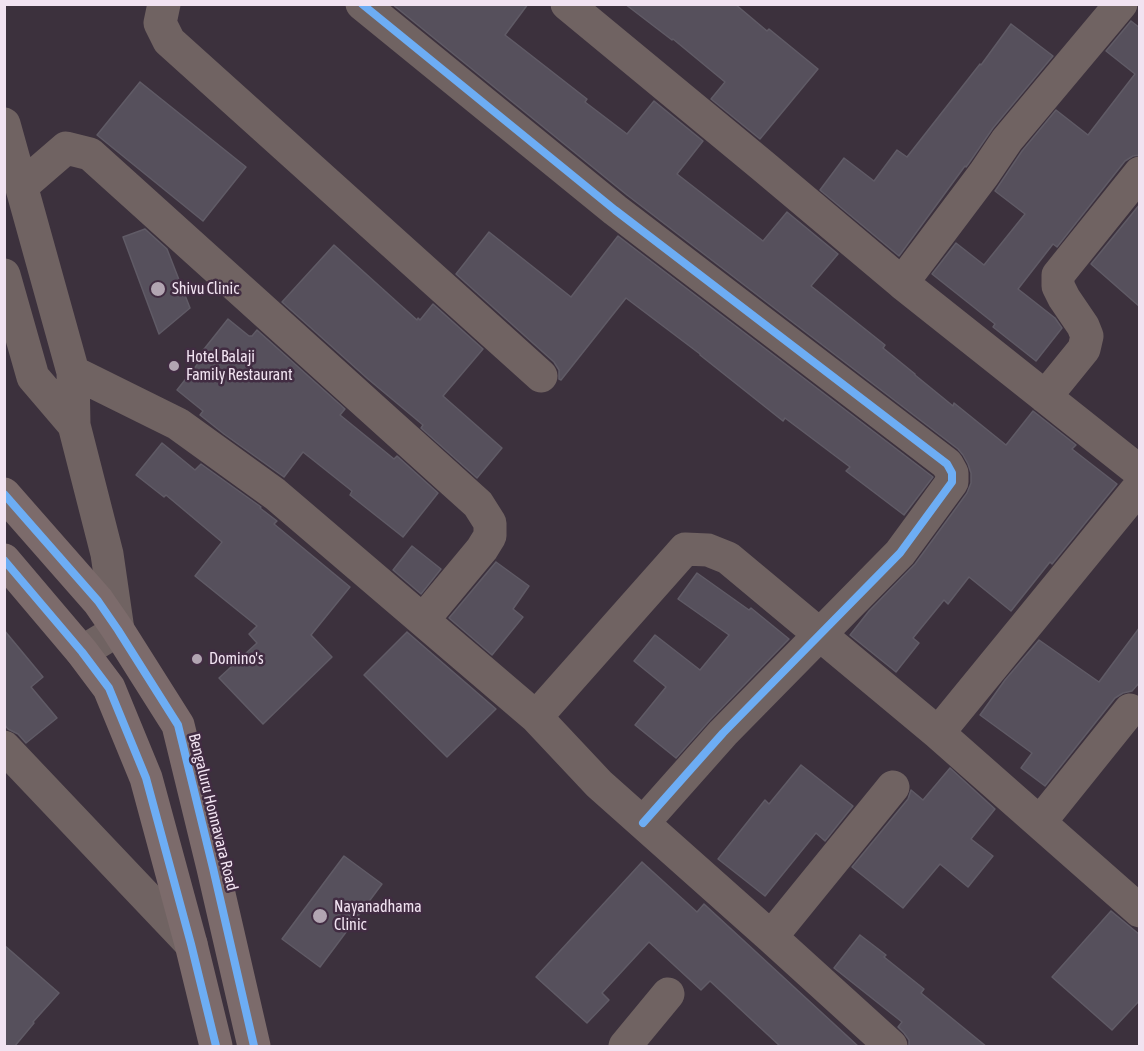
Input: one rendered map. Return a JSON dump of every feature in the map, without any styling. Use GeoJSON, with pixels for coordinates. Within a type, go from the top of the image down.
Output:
{"type":"FeatureCollection","features":[{"type":"Feature","properties":{"kind":"main road","name":"Bengaluru Honnavara Road"},"geometry":{"type":"LineString","coordinates":[[4,494],[98,601],[178,725],[254,1047]]}},
{"type":"Feature","properties":{"kind":"main road"},"geometry":{"type":"LineString","coordinates":[[5,562],[82,652],[109,688],[146,778],[216,1047]]}},
{"type":"Feature","properties":{"kind":"street"},"geometry":{"type":"LineString","coordinates":[[164,4],[160,22],[169,41],[541,376]]}},
{"type":"Feature","properties":{"kind":"street"},"geometry":{"type":"LineString","coordinates":[[362,4],[615,210],[947,464],[952,473],[952,482],[900,553],[723,733],[643,823]]}},
{"type":"Feature","properties":{"kind":"street"},"geometry":{"type":"LineString","coordinates":[[567,4],[902,283],[1140,472]]}},
{"type":"Feature","properties":{"kind":"street"},"geometry":{"type":"LineString","coordinates":[[902,283],[1007,140],[1121,4]]}},
{"type":"Feature","properties":{"kind":"street"},"geometry":{"type":"LineString","coordinates":[[4,124],[73,372],[74,425],[106,554],[118,630],[82,652]]}},
{"type":"Feature","properties":{"kind":"street"},"geometry":{"type":"LineString","coordinates":[[22,186],[66,148],[90,154],[478,504],[490,523],[490,536],[482,549],[423,620]]}},
{"type":"Feature","properties":{"kind":"street"},"geometry":{"type":"LineString","coordinates":[[1045,397],[1084,349],[1087,336],[1058,286],[1058,275],[1140,173]]}},
{"type":"Feature","properties":{"kind":"street"},"geometry":{"type":"LineString","coordinates":[[4,274],[33,377],[74,425]]}},
{"type":"Feature","properties":{"kind":"street"},"geometry":{"type":"LineString","coordinates":[[73,372],[178,424],[275,494],[536,717],[599,784],[891,1047]]}},
{"type":"Feature","properties":{"kind":"street"},"geometry":{"type":"LineString","coordinates":[[938,733],[1140,486]]}},
{"type":"Feature","properties":{"kind":"street"},"geometry":{"type":"LineString","coordinates":[[536,717],[685,549],[708,550],[728,558],[938,733],[1040,822],[1134,893]]}},
{"type":"Feature","properties":{"kind":"street"},"geometry":{"type":"LineString","coordinates":[[1040,822],[1130,710]]}},
{"type":"Feature","properties":{"kind":"street"},"geometry":{"type":"LineString","coordinates":[[4,747],[191,944]]}},
{"type":"Feature","properties":{"kind":"street"},"geometry":{"type":"LineString","coordinates":[[771,937],[893,787]]}},
{"type":"Feature","properties":{"kind":"street"},"geometry":{"type":"LineString","coordinates":[[625,1047],[668,994]]}},
{"type":"Feature","properties":{"kind":"building"},"geometry":{"type":"Polygon","coordinates":[[[392,4],[528,4],[505,35],[587,99],[585,102],[627,134],[654,101],[703,141],[677,174],[763,241],[787,212],[838,254],[811,286],[885,345],[883,348],[953,406],[954,403],[1006,445],[1033,411],[1076,445],[1072,449],[1117,484],[1011,611],[969,577],[948,604],[944,600],[913,638],[919,643],[896,672],[850,635],[869,611],[915,564],[967,493],[971,483],[971,473],[963,455],[627,195],[392,4]]]}},
{"type":"Feature","properties":{"kind":"building"},"geometry":{"type":"Polygon","coordinates":[[[625,4],[735,4],[818,69],[760,139],[711,99],[725,82],[673,39],[625,4]]]}},
{"type":"Feature","properties":{"kind":"building"},"geometry":{"type":"Polygon","coordinates":[[[1131,21],[1140,28],[1140,155],[1125,161],[1057,247],[1053,244],[1018,289],[1055,318],[1062,328],[1036,361],[993,327],[995,324],[932,274],[956,243],[984,265],[1025,214],[995,191],[1022,151],[1056,110],[1088,135],[1135,74],[1106,51],[1131,21]]]}},
{"type":"Feature","properties":{"kind":"building"},"geometry":{"type":"Polygon","coordinates":[[[1011,24],[1053,56],[993,128],[899,256],[820,190],[844,158],[874,181],[897,150],[907,157],[1011,24]]]}},
{"type":"Feature","properties":{"kind":"building"},"geometry":{"type":"Polygon","coordinates":[[[140,82],[246,167],[203,221],[97,135],[140,82]]]}},
{"type":"Feature","properties":{"kind":"building"},"geometry":{"type":"Polygon","coordinates":[[[1140,204],[1140,307],[1091,264],[1140,204]]]}},
{"type":"Feature","properties":{"kind":"building"},"geometry":{"type":"Polygon","coordinates":[[[145,229],[167,249],[190,308],[159,334],[123,237],[145,229]]]}},
{"type":"Feature","properties":{"kind":"building"},"geometry":{"type":"Polygon","coordinates":[[[489,232],[571,297],[618,236],[933,477],[904,515],[846,471],[850,467],[785,418],[783,421],[626,298],[561,380],[559,379],[559,370],[554,362],[456,274],[489,232]]]}},
{"type":"Feature","properties":{"kind":"building"},"geometry":{"type":"Polygon","coordinates":[[[334,245],[417,320],[418,318],[420,320],[433,304],[483,349],[443,396],[502,448],[477,478],[421,428],[423,425],[282,302],[334,245]]]}},
{"type":"Feature","properties":{"kind":"building"},"geometry":{"type":"Polygon","coordinates":[[[228,319],[249,336],[257,330],[345,409],[340,415],[394,459],[397,456],[438,493],[403,537],[350,495],[352,491],[303,452],[284,477],[200,415],[203,411],[177,390],[200,361],[197,358],[228,319]]]}},
{"type":"Feature","properties":{"kind":"building"},"geometry":{"type":"Polygon","coordinates":[[[162,443],[195,470],[201,464],[261,507],[277,521],[274,524],[350,587],[311,635],[332,657],[263,724],[219,678],[257,643],[249,634],[257,626],[195,576],[222,542],[166,495],[164,497],[136,475],[162,443]]]}},
{"type":"Feature","properties":{"kind":"building"},"geometry":{"type":"Polygon","coordinates":[[[412,546],[441,569],[421,594],[393,570],[412,546]]]}},
{"type":"Feature","properties":{"kind":"building"},"geometry":{"type":"Polygon","coordinates":[[[496,562],[529,586],[513,609],[523,617],[492,655],[449,618],[496,562]]]}},
{"type":"Feature","properties":{"kind":"building"},"geometry":{"type":"Polygon","coordinates":[[[697,573],[749,610],[751,608],[789,639],[676,758],[635,725],[666,687],[634,661],[655,635],[700,670],[729,635],[678,599],[697,573]]]}},
{"type":"Feature","properties":{"kind":"building"},"geometry":{"type":"Polygon","coordinates":[[[1140,627],[1140,682],[1132,691],[1115,698],[1045,786],[1021,768],[1032,753],[980,715],[1005,680],[1039,640],[1099,682],[1140,627]]]}},
{"type":"Feature","properties":{"kind":"building"},"geometry":{"type":"Polygon","coordinates":[[[4,630],[43,677],[31,687],[57,718],[26,743],[4,724],[4,630]]]}},
{"type":"Feature","properties":{"kind":"building"},"geometry":{"type":"Polygon","coordinates":[[[407,632],[496,709],[447,757],[364,675],[407,632]]]}},
{"type":"Feature","properties":{"kind":"building"},"geometry":{"type":"Polygon","coordinates":[[[801,765],[853,806],[825,841],[816,833],[765,896],[718,859],[765,800],[769,804],[801,765]]]}},
{"type":"Feature","properties":{"kind":"building"},"geometry":{"type":"Polygon","coordinates":[[[950,768],[995,809],[971,839],[993,856],[968,887],[940,864],[903,908],[852,867],[908,799],[911,790],[923,800],[950,768]]]}},
{"type":"Feature","properties":{"kind":"building"},"geometry":{"type":"Polygon","coordinates":[[[344,856],[382,884],[320,967],[282,939],[344,856]]]}},
{"type":"Feature","properties":{"kind":"building"},"geometry":{"type":"Polygon","coordinates":[[[642,862],[697,912],[704,904],[859,1047],[781,1047],[710,981],[701,990],[649,942],[602,993],[609,1000],[587,1023],[536,977],[642,862]]]}},
{"type":"Feature","properties":{"kind":"building"},"geometry":{"type":"Polygon","coordinates":[[[1111,911],[1140,935],[1140,1000],[1112,1030],[1052,977],[1111,911]]]}},
{"type":"Feature","properties":{"kind":"building"},"geometry":{"type":"Polygon","coordinates":[[[860,935],[924,989],[921,993],[987,1047],[909,1047],[909,1040],[898,1027],[902,1022],[834,968],[860,935]]]}},
{"type":"Feature","properties":{"kind":"building"},"geometry":{"type":"Polygon","coordinates":[[[4,945],[59,993],[14,1047],[4,1047],[4,945]]]}},
{"type":"Feature","properties":{"kind":"cycle path"},"geometry":{"type":"LineString","coordinates":[[362,4],[615,210],[947,464],[952,473],[952,482],[900,553],[723,733],[643,823]]}},
{"type":"Feature","properties":{"kind":"cycle path"},"geometry":{"type":"LineString","coordinates":[[4,494],[98,601],[178,725],[254,1046]]}},
{"type":"Feature","properties":{"kind":"cycle path"},"geometry":{"type":"LineString","coordinates":[[4,560],[82,652],[109,688],[146,778],[216,1046]]}},
{"type":"Feature","properties":{"kind":"place","name":"Shivu Clinic"},"geometry":{"type":"Point","coordinates":[158,289]}},
{"type":"Feature","properties":{"kind":"place","name":"Hotel Balaji Family Restaurant"},"geometry":{"type":"Point","coordinates":[174,366]}},
{"type":"Feature","properties":{"kind":"place","name":"Domino's"},"geometry":{"type":"Point","coordinates":[197,659]}},
{"type":"Feature","properties":{"kind":"place","name":"Nayanadhama Clinic"},"geometry":{"type":"Point","coordinates":[320,916]}}]}
